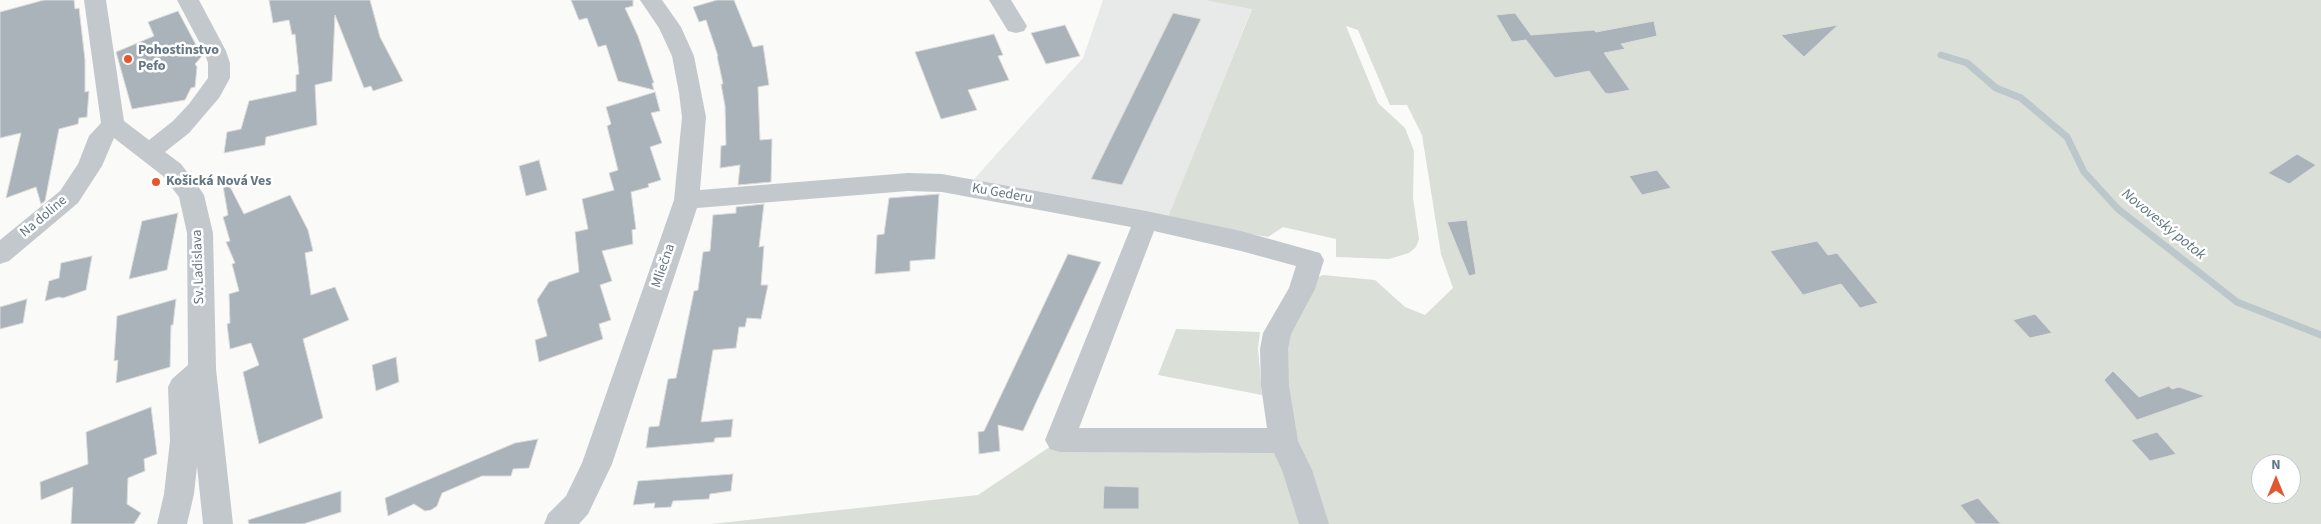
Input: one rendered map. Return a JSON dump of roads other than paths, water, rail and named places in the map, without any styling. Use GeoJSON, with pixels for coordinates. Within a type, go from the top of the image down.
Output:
{"type":"FeatureCollection","features":[{"type":"Feature","properties":{"kind":"street"},"geometry":{"type":"LineString","coordinates":[[95,0],[113,125]]}},
{"type":"Feature","properties":{"kind":"street"},"geometry":{"type":"LineString","coordinates":[[150,152],[181,128],[211,94],[219,78],[219,63],[215,51],[188,0]]}},
{"type":"Feature","properties":{"kind":"street","name":"Mliečna"},"geometry":{"type":"LineString","coordinates":[[559,524],[577,505],[600,457],[687,200],[694,118],[691,93],[683,56],[670,28],[650,0]]}},
{"type":"Feature","properties":{"kind":"street"},"geometry":{"type":"LineString","coordinates":[[1000,0],[1016,26]]}},
{"type":"Feature","properties":{"kind":"street","name":"Sv. Ladislava"},"geometry":{"type":"LineString","coordinates":[[113,125],[172,170],[190,195],[200,233],[202,369],[218,524]]}},
{"type":"Feature","properties":{"kind":"street","name":"Na doline"},"geometry":{"type":"LineString","coordinates":[[0,254],[69,197],[90,166],[101,136],[113,125]]}},
{"type":"Feature","properties":{"kind":"street","name":"Ku Gederu"},"geometry":{"type":"LineString","coordinates":[[687,200],[908,182],[933,183],[1146,220],[1242,241],[1311,260],[1302,289],[1278,333],[1274,349],[1275,386],[1284,441]]}},
{"type":"Feature","properties":{"kind":"street"},"geometry":{"type":"LineString","coordinates":[[1146,220],[1060,440],[1284,441],[1298,470],[1314,524]]}},
{"type":"Feature","properties":{"kind":"street"},"geometry":{"type":"LineString","coordinates":[[172,524],[179,494],[185,441],[182,387],[202,369]]}},
{"type":"Feature","properties":{"kind":"waterway","name":"Novoveský potok"},"geometry":{"type":"LineString","coordinates":[[1941,55],[1967,63],[1996,88],[2021,98],[2067,137],[2084,172],[2118,209],[2237,302],[2321,335]]}},
{"type":"Feature","properties":{"kind":"place","name":"Pohostinstvo Pefo"},"geometry":{"type":"Point","coordinates":[128,59]}},
{"type":"Feature","properties":{"kind":"place","name":"Košická Nová Ves"},"geometry":{"type":"Point","coordinates":[156,182]}}]}
